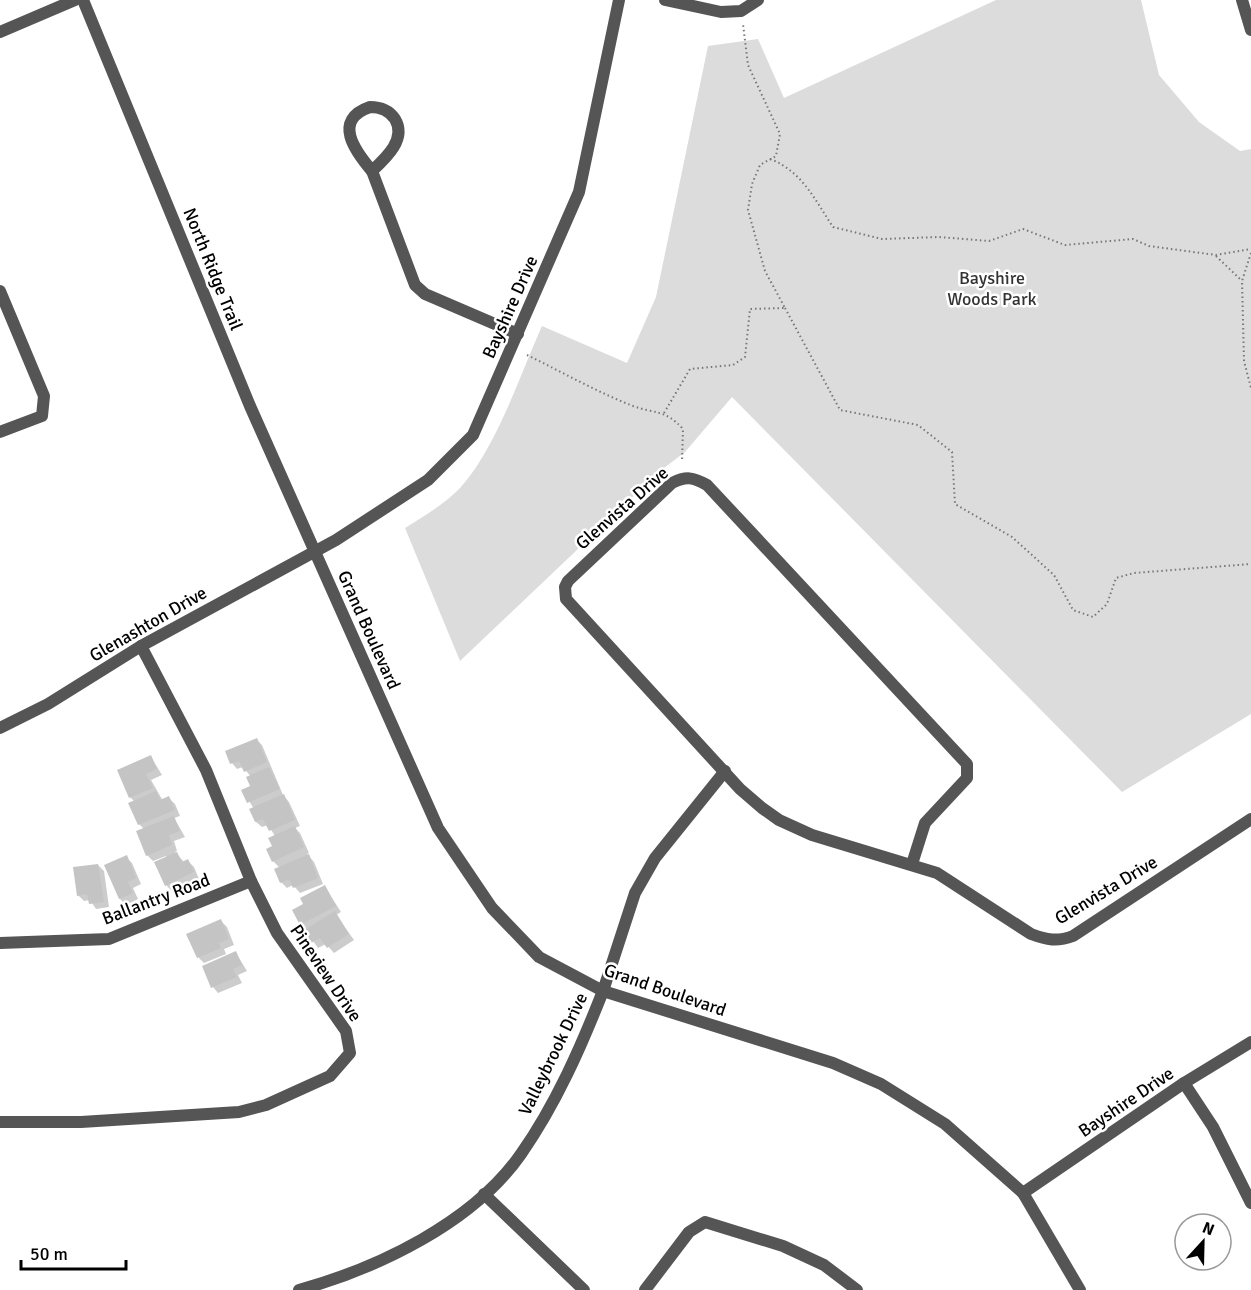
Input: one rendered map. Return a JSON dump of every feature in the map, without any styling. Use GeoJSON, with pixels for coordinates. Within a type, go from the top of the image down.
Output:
{"type":"FeatureCollection","features":[{"type":"Feature","properties":{"kind":"street"},"geometry":{"type":"LineString","coordinates":[[0,32],[75,0]]}},
{"type":"Feature","properties":{"kind":"street","name":"North Ridge Trail"},"geometry":{"type":"LineString","coordinates":[[83,0],[250,406],[314,551]]}},
{"type":"Feature","properties":{"kind":"street","name":"Bayshire Drive"},"geometry":{"type":"LineString","coordinates":[[314,551],[428,480],[473,435],[579,192],[619,0]]}},
{"type":"Feature","properties":{"kind":"street"},"geometry":{"type":"LineString","coordinates":[[665,0],[721,12],[741,11],[758,0]]}},
{"type":"Feature","properties":{"kind":"street"},"geometry":{"type":"LineString","coordinates":[[1242,0],[1251,30]]}},
{"type":"Feature","properties":{"kind":"street"},"geometry":{"type":"LineString","coordinates":[[372,171],[395,145],[399,129],[393,115],[378,107],[362,110],[356,115],[349,130],[353,146],[372,171],[415,285],[425,294],[518,334]]}},
{"type":"Feature","properties":{"kind":"street"},"geometry":{"type":"LineString","coordinates":[[0,291],[44,396],[42,416],[0,432]]}},
{"type":"Feature","properties":{"kind":"street","name":"Glenvista Drive"},"geometry":{"type":"LineString","coordinates":[[912,864],[925,823],[966,778],[967,764],[706,484],[695,478],[683,478],[672,483],[572,577],[565,587],[566,599],[740,789],[779,820],[812,835],[937,873],[1031,934],[1046,940],[1060,941],[1073,936],[1251,819]]}},
{"type":"Feature","properties":{"kind":"street","name":"Glenashton Drive"},"geometry":{"type":"LineString","coordinates":[[0,728],[48,704],[141,646],[314,551]]}},
{"type":"Feature","properties":{"kind":"street","name":"Grand Boulevard"},"geometry":{"type":"LineString","coordinates":[[314,551],[438,828],[492,908],[539,957],[603,991],[832,1064],[880,1084],[945,1124],[1023,1194],[1080,1290]]}},
{"type":"Feature","properties":{"kind":"street","name":"Pineview Drive"},"geometry":{"type":"LineString","coordinates":[[0,1122],[81,1122],[239,1112],[266,1106],[330,1076],[350,1053],[346,1031],[277,933],[251,881],[206,770],[141,646]]}},
{"type":"Feature","properties":{"kind":"street","name":"Valleybrook Drive"},"geometry":{"type":"LineString","coordinates":[[299,1290],[342,1278],[405,1248],[465,1211],[520,1155],[551,1107],[603,991],[635,893],[655,858],[725,771]]}},
{"type":"Feature","properties":{"kind":"street","name":"Ballantry Road"},"geometry":{"type":"LineString","coordinates":[[0,943],[109,939],[251,881]]}},
{"type":"Feature","properties":{"kind":"street","name":"Bayshire Drive"},"geometry":{"type":"LineString","coordinates":[[1023,1194],[1184,1083],[1251,1042]]}},
{"type":"Feature","properties":{"kind":"street"},"geometry":{"type":"LineString","coordinates":[[1184,1083],[1213,1126],[1251,1203]]}},
{"type":"Feature","properties":{"kind":"street"},"geometry":{"type":"LineString","coordinates":[[484,1194],[584,1290]]}},
{"type":"Feature","properties":{"kind":"street"},"geometry":{"type":"LineString","coordinates":[[645,1290],[689,1232],[705,1222],[783,1246],[824,1265],[857,1290]]}},
{"type":"Feature","properties":{"kind":"path"},"geometry":{"type":"LineString","coordinates":[[743,24],[748,65],[780,134],[776,156],[760,165],[752,184],[748,210],[765,272],[840,410],[918,425],[952,452],[955,504],[1012,537],[1054,575],[1073,610],[1093,617],[1107,604],[1116,578],[1134,573],[1251,564]]}},
{"type":"Feature","properties":{"kind":"path"},"geometry":{"type":"LineString","coordinates":[[770,159],[786,165],[803,180],[832,227],[882,239],[939,237],[989,241],[1023,229],[1065,245],[1133,239],[1149,246],[1215,255],[1251,249]]}},
{"type":"Feature","properties":{"kind":"path"},"geometry":{"type":"LineString","coordinates":[[1251,254],[1242,281],[1244,360],[1251,388]]}},
{"type":"Feature","properties":{"kind":"path"},"geometry":{"type":"LineString","coordinates":[[1215,255],[1242,281]]}},
{"type":"Feature","properties":{"kind":"path"},"geometry":{"type":"LineString","coordinates":[[664,413],[690,369],[734,365],[746,357],[750,309],[785,308]]}},
{"type":"Feature","properties":{"kind":"path"},"geometry":{"type":"LineString","coordinates":[[527,355],[634,406],[664,413],[683,429],[682,462]]}},
{"type":"Feature","properties":{"kind":"green space","name":"Bayshire Woods Park"},"geometry":{"type":"Polygon","coordinates":[[[996,0],[1141,0],[1159,75],[1199,122],[1240,151],[1251,149],[1251,714],[1122,792],[732,397],[685,452],[660,471],[460,661],[405,528],[448,499],[474,470],[507,410],[542,326],[627,363],[656,297],[708,46],[758,39],[784,98],[996,0]]]}},
{"type":"Feature","properties":{"kind":"building"},"geometry":{"type":"Polygon","coordinates":[[[257,738],[267,762],[244,772],[239,761],[230,764],[225,751],[257,738]]]}},
{"type":"Feature","properties":{"kind":"building"},"geometry":{"type":"Polygon","coordinates":[[[151,755],[157,769],[146,774],[153,788],[129,798],[117,770],[151,755]]]}},
{"type":"Feature","properties":{"kind":"building"},"geometry":{"type":"Polygon","coordinates":[[[269,767],[280,789],[247,803],[241,790],[250,786],[246,777],[269,767]]]}},
{"type":"Feature","properties":{"kind":"building"},"geometry":{"type":"Polygon","coordinates":[[[156,791],[160,800],[169,796],[175,810],[138,825],[128,803],[156,791]]]}},
{"type":"Feature","properties":{"kind":"building"},"geometry":{"type":"Polygon","coordinates":[[[284,794],[295,820],[269,831],[263,819],[255,822],[249,809],[284,794]]]}},
{"type":"Feature","properties":{"kind":"building"},"geometry":{"type":"Polygon","coordinates":[[[174,816],[180,831],[169,835],[172,845],[146,856],[136,831],[174,816]]]}},
{"type":"Feature","properties":{"kind":"building"},"geometry":{"type":"Polygon","coordinates":[[[295,826],[304,847],[272,862],[266,849],[272,846],[268,838],[295,826]]]}},
{"type":"Feature","properties":{"kind":"building"},"geometry":{"type":"Polygon","coordinates":[[[177,852],[182,862],[188,859],[194,872],[165,886],[154,862],[177,852]]]}},
{"type":"Feature","properties":{"kind":"building"},"geometry":{"type":"Polygon","coordinates":[[[309,854],[318,878],[293,888],[289,879],[280,883],[274,869],[309,854]]]}},
{"type":"Feature","properties":{"kind":"building"},"geometry":{"type":"Polygon","coordinates":[[[127,855],[136,878],[128,882],[133,893],[119,899],[104,865],[127,855]]]}},
{"type":"Feature","properties":{"kind":"building"},"geometry":{"type":"Polygon","coordinates":[[[98,864],[104,902],[89,904],[87,894],[77,896],[73,867],[98,864]]]}},
{"type":"Feature","properties":{"kind":"building"},"geometry":{"type":"Polygon","coordinates":[[[325,885],[336,906],[300,925],[292,910],[303,904],[300,898],[325,885]]]}},
{"type":"Feature","properties":{"kind":"building"},"geometry":{"type":"Polygon","coordinates":[[[335,911],[349,934],[327,948],[320,938],[311,943],[303,931],[335,911]]]}},
{"type":"Feature","properties":{"kind":"building"},"geometry":{"type":"Polygon","coordinates":[[[221,919],[229,939],[219,943],[221,948],[197,958],[186,934],[221,919]]]}},
{"type":"Feature","properties":{"kind":"building"},"geometry":{"type":"Polygon","coordinates":[[[236,951],[242,965],[233,969],[237,977],[211,988],[202,966],[236,951]]]}}]}
